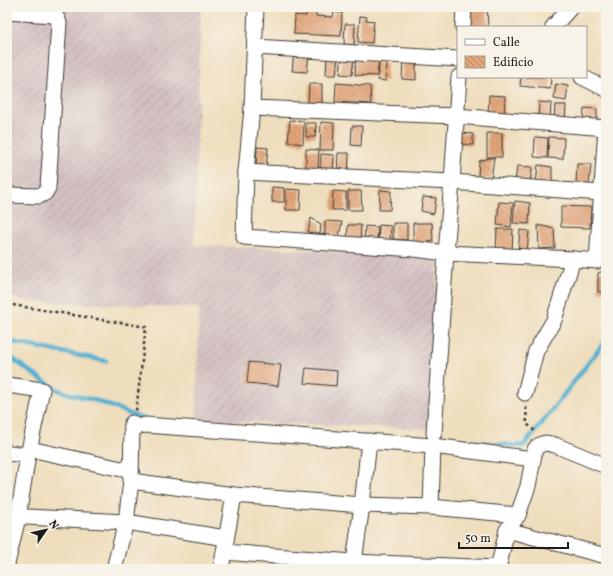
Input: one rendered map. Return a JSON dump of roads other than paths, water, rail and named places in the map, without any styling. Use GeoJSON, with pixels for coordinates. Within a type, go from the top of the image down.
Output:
{"type":"FeatureCollection","features":[{"type":"Feature","properties":{"kind":"street"},"geometry":{"type":"LineString","coordinates":[[252,108],[456,116],[606,128],[597,261],[446,253],[414,249],[244,237],[246,172],[252,108],[256,7]]}},
{"type":"Feature","properties":{"kind":"street"},"geometry":{"type":"LineString","coordinates":[[463,26],[464,7]]}},
{"type":"Feature","properties":{"kind":"street"},"geometry":{"type":"LineString","coordinates":[[554,26],[571,7]]}},
{"type":"Feature","properties":{"kind":"street"},"geometry":{"type":"LineString","coordinates":[[7,12],[54,15],[59,23],[48,188],[39,196],[7,195]]}},
{"type":"Feature","properties":{"kind":"street"},"geometry":{"type":"LineString","coordinates":[[255,47],[457,59]]}},
{"type":"Feature","properties":{"kind":"street"},"geometry":{"type":"LineString","coordinates":[[431,507],[446,253],[459,78]]}},
{"type":"Feature","properties":{"kind":"street"},"geometry":{"type":"LineString","coordinates":[[584,78],[606,89]]}},
{"type":"Feature","properties":{"kind":"street"},"geometry":{"type":"LineString","coordinates":[[246,172],[452,182],[601,193]]}},
{"type":"Feature","properties":{"kind":"street"},"geometry":{"type":"LineString","coordinates":[[525,393],[536,351],[554,320],[573,259]]}},
{"type":"Feature","properties":{"kind":"street"},"geometry":{"type":"LineString","coordinates":[[7,385],[42,390],[29,452],[12,517],[7,564]]}},
{"type":"Feature","properties":{"kind":"street"},"geometry":{"type":"LineString","coordinates":[[114,569],[126,522],[131,476],[134,420],[145,425],[369,441],[434,439],[533,459]]}},
{"type":"Feature","properties":{"kind":"street"},"geometry":{"type":"LineString","coordinates":[[353,566],[369,441]]}},
{"type":"Feature","properties":{"kind":"street"},"geometry":{"type":"LineString","coordinates":[[12,517],[126,522],[224,559],[353,566],[498,569],[507,530],[518,515],[528,486],[535,449],[538,446],[546,443],[606,466]]}},
{"type":"Feature","properties":{"kind":"street"},"geometry":{"type":"LineString","coordinates":[[7,453],[29,452],[131,476],[234,495],[362,505],[431,507],[518,515]]}},
{"type":"Feature","properties":{"kind":"street"},"geometry":{"type":"LineString","coordinates":[[224,559],[234,495]]}},
{"type":"Feature","properties":{"kind":"street"},"geometry":{"type":"LineString","coordinates":[[507,530],[606,556],[604,569]]}},
{"type":"Feature","properties":{"kind":"waterway"},"geometry":{"type":"LineString","coordinates":[[445,440],[523,446],[606,340]]}},
{"type":"Feature","properties":{"kind":"waterway"},"geometry":{"type":"LineString","coordinates":[[7,341],[106,361]]}},
{"type":"Feature","properties":{"kind":"waterway"},"geometry":{"type":"LineString","coordinates":[[7,355],[54,388],[69,394],[112,406],[145,419]]}}]}
